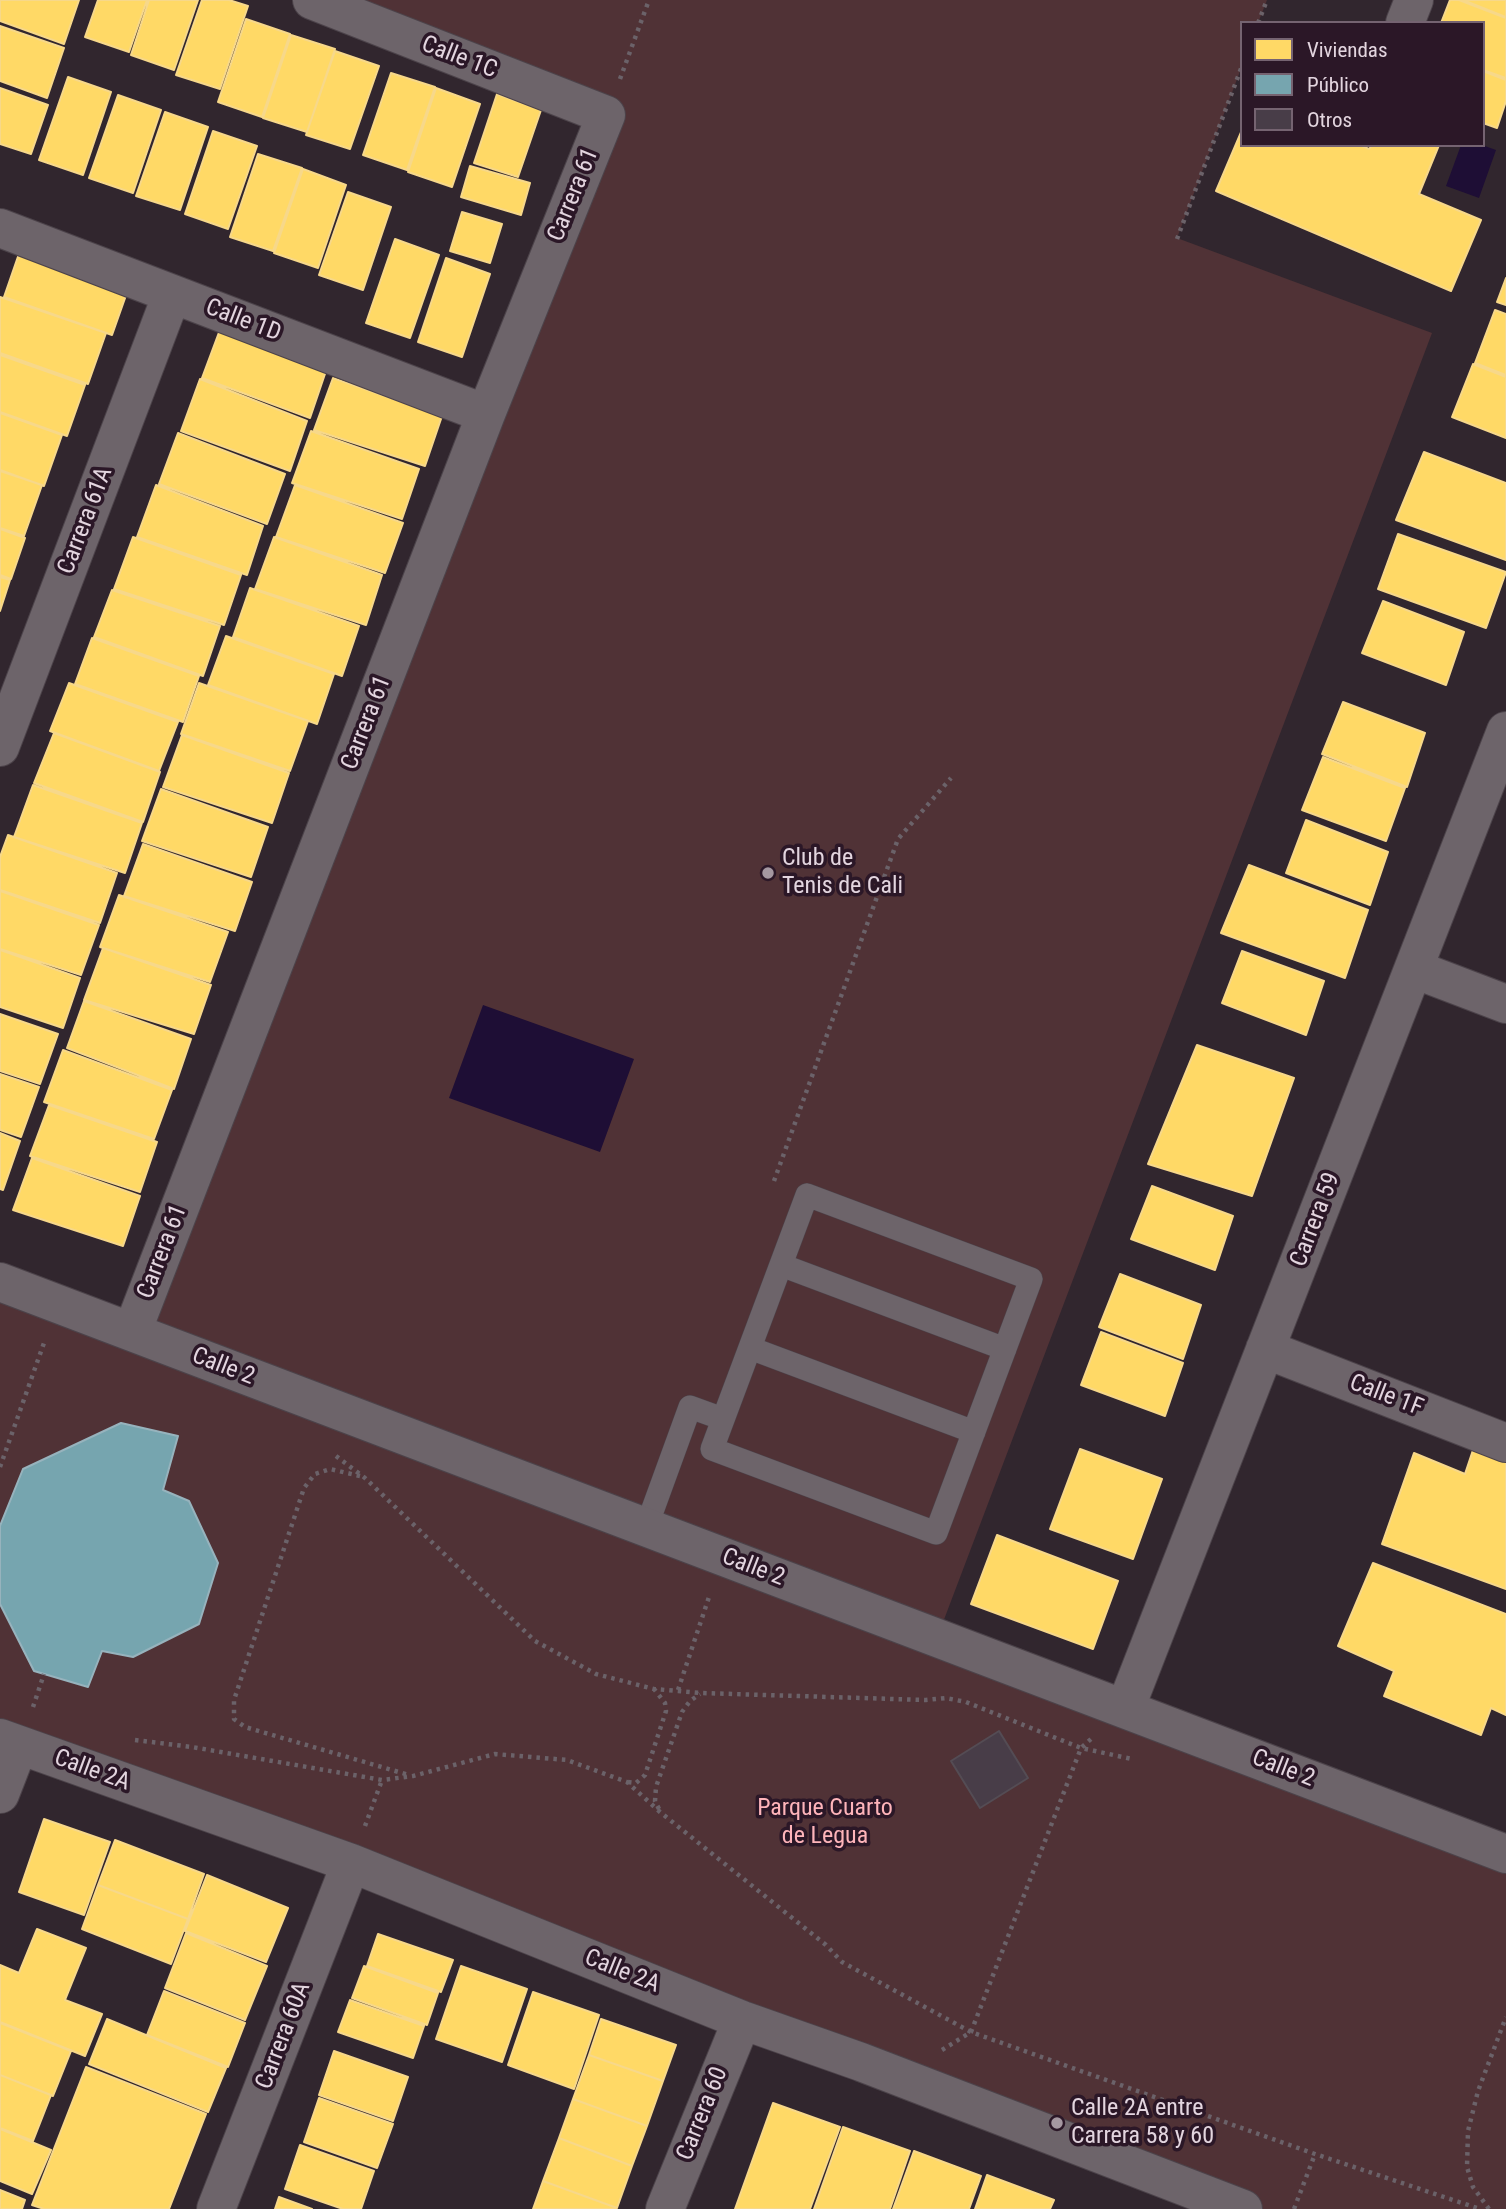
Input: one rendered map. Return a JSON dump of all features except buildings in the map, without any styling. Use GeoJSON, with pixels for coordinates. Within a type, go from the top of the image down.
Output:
{"type":"FeatureCollection","features":[{"type":"Feature","properties":{"kind":"street","name":"Calle 1C"},"geometry":{"type":"LineString","coordinates":[[312,0],[606,116]]}},
{"type":"Feature","properties":{"kind":"street"},"geometry":{"type":"LineString","coordinates":[[1406,21],[1414,0]]}},
{"type":"Feature","properties":{"kind":"street","name":"Carrera 61"},"geometry":{"type":"LineString","coordinates":[[132,1332],[486,414],[606,116]]}},
{"type":"Feature","properties":{"kind":"street","name":"Calle 1D"},"geometry":{"type":"LineString","coordinates":[[0,228],[486,414]]}},
{"type":"Feature","properties":{"kind":"street","name":"Carrera 61A"},"geometry":{"type":"LineString","coordinates":[[0,747],[172,294]]}},
{"type":"Feature","properties":{"kind":"street","name":"Carrera 59"},"geometry":{"type":"LineString","coordinates":[[1125,1709],[1506,731]]}},
{"type":"Feature","properties":{"kind":"street"},"geometry":{"type":"LineString","coordinates":[[1414,969],[1506,1004]]}},
{"type":"Feature","properties":{"kind":"street","name":"Calle 2"},"geometry":{"type":"LineString","coordinates":[[0,1282],[1506,1854]]}},
{"type":"Feature","properties":{"kind":"street","name":"Calle 1F"},"geometry":{"type":"LineString","coordinates":[[1265,1349],[1506,1443]]}},
{"type":"Feature","properties":{"kind":"street"},"geometry":{"type":"LineString","coordinates":[[0,1794],[10,1742]]}},
{"type":"Feature","properties":{"kind":"street","name":"Calle 2A"},"geometry":{"type":"LineString","coordinates":[[10,1742],[351,1863],[742,2020],[861,2062],[1243,2209]]}},
{"type":"Feature","properties":{"kind":"street","name":"Carrera 60A"},"geometry":{"type":"LineString","coordinates":[[216,2209],[351,1863]]}},
{"type":"Feature","properties":{"kind":"street","name":"Carrera 60"},"geometry":{"type":"LineString","coordinates":[[664,2209],[742,2020]]}},
{"type":"Feature","properties":{"kind":"lane"},"geometry":{"type":"LineString","coordinates":[[807,1195],[1031,1279],[936,1533],[712,1449],[781,1265],[807,1195]]}},
{"type":"Feature","properties":{"kind":"lane"},"geometry":{"type":"LineString","coordinates":[[781,1265],[1005,1349]]}},
{"type":"Feature","properties":{"kind":"lane"},"geometry":{"type":"LineString","coordinates":[[750,1348],[974,1432]]}},
{"type":"Feature","properties":{"kind":"lane"},"geometry":{"type":"LineString","coordinates":[[646,1528],[690,1407],[723,1419]]}},
{"type":"Feature","properties":{"kind":"path"},"geometry":{"type":"LineString","coordinates":[[635,36],[649,0]]}},
{"type":"Feature","properties":{"kind":"path"},"geometry":{"type":"LineString","coordinates":[[1259,21],[1266,0]]}},
{"type":"Feature","properties":{"kind":"path"},"geometry":{"type":"LineString","coordinates":[[1177,239],[1240,71]]}},
{"type":"Feature","properties":{"kind":"path"},"geometry":{"type":"LineString","coordinates":[[770,1194],[898,839],[951,778]]}},
{"type":"Feature","properties":{"kind":"path"},"geometry":{"type":"LineString","coordinates":[[33,1338],[57,1346]]}},
{"type":"Feature","properties":{"kind":"path"},"geometry":{"type":"LineString","coordinates":[[0,1467],[44,1342]]}},
{"type":"Feature","properties":{"kind":"path"},"geometry":{"type":"LineString","coordinates":[[325,1449],[365,1478],[535,1641],[596,1674],[654,1689],[701,1693],[926,1700],[946,1698],[966,1702],[1081,1748],[1133,1759]]}},
{"type":"Feature","properties":{"kind":"path"},"geometry":{"type":"LineString","coordinates":[[365,1478],[330,1469],[315,1474],[304,1488],[234,1700],[234,1719],[245,1727],[413,1776]]}},
{"type":"Feature","properties":{"kind":"path"},"geometry":{"type":"LineString","coordinates":[[678,1690],[723,1557]]}},
{"type":"Feature","properties":{"kind":"path"},"geometry":{"type":"LineString","coordinates":[[125,1737],[382,1780],[413,1776],[495,1754],[567,1760],[636,1783],[645,1775],[666,1711],[665,1703],[654,1689]]}},
{"type":"Feature","properties":{"kind":"path"},"geometry":{"type":"LineString","coordinates":[[660,1812],[655,1801],[656,1787],[682,1712],[690,1701],[701,1693]]}},
{"type":"Feature","properties":{"kind":"path"},"geometry":{"type":"LineString","coordinates":[[21,1703],[43,1714]]}},
{"type":"Feature","properties":{"kind":"path"},"geometry":{"type":"LineString","coordinates":[[933,2055],[971,2032],[1081,1748],[1125,1709]]}},
{"type":"Feature","properties":{"kind":"path"},"geometry":{"type":"LineString","coordinates":[[627,1782],[660,1812],[826,1945],[842,1962],[971,2032],[1315,2154],[1480,2209]]}},
{"type":"Feature","properties":{"kind":"path"},"geometry":{"type":"LineString","coordinates":[[1489,2209],[1474,2187],[1467,2167],[1468,2131],[1478,2091],[1506,2017]]}},
{"type":"Feature","properties":{"kind":"path"},"geometry":{"type":"LineString","coordinates":[[1294,2209],[1315,2154]]}},
{"type":"Feature","properties":{"kind":"green space","name":"Club de Tenis de Cali"},"geometry":{"type":"Polygon","coordinates":[[[312,0],[1267,0],[1259,21],[1240,21],[1240,71],[1177,238],[1432,333],[937,1638],[1506,1854],[1506,2209],[1243,2209],[0,1738],[0,1282],[132,1332],[606,116],[312,0]]]}},
{"type":"Feature","properties":{"kind":"shaded area"},"geometry":{"type":"Polygon","coordinates":[[[1485,146],[1496,150],[1479,198],[1446,186],[1460,147],[1485,146]]]}},
{"type":"Feature","properties":{"kind":"shaded area"},"geometry":{"type":"Polygon","coordinates":[[[483,1005],[634,1059],[600,1152],[449,1098],[483,1005]]]}},
{"type":"Feature","properties":{"kind":"place","name":"Club de Tenis de Cali"},"geometry":{"type":"Point","coordinates":[768,873]}},
{"type":"Feature","properties":{"kind":"place","name":"Calle 2A entre Carrera 58 y 60"},"geometry":{"type":"Point","coordinates":[1057,2123]}},
{"type":"Feature","properties":{"kind":"park label","name":"Parque Cuarto de Legua"},"geometry":{"type":"Point","coordinates":[825,1823]}}]}
